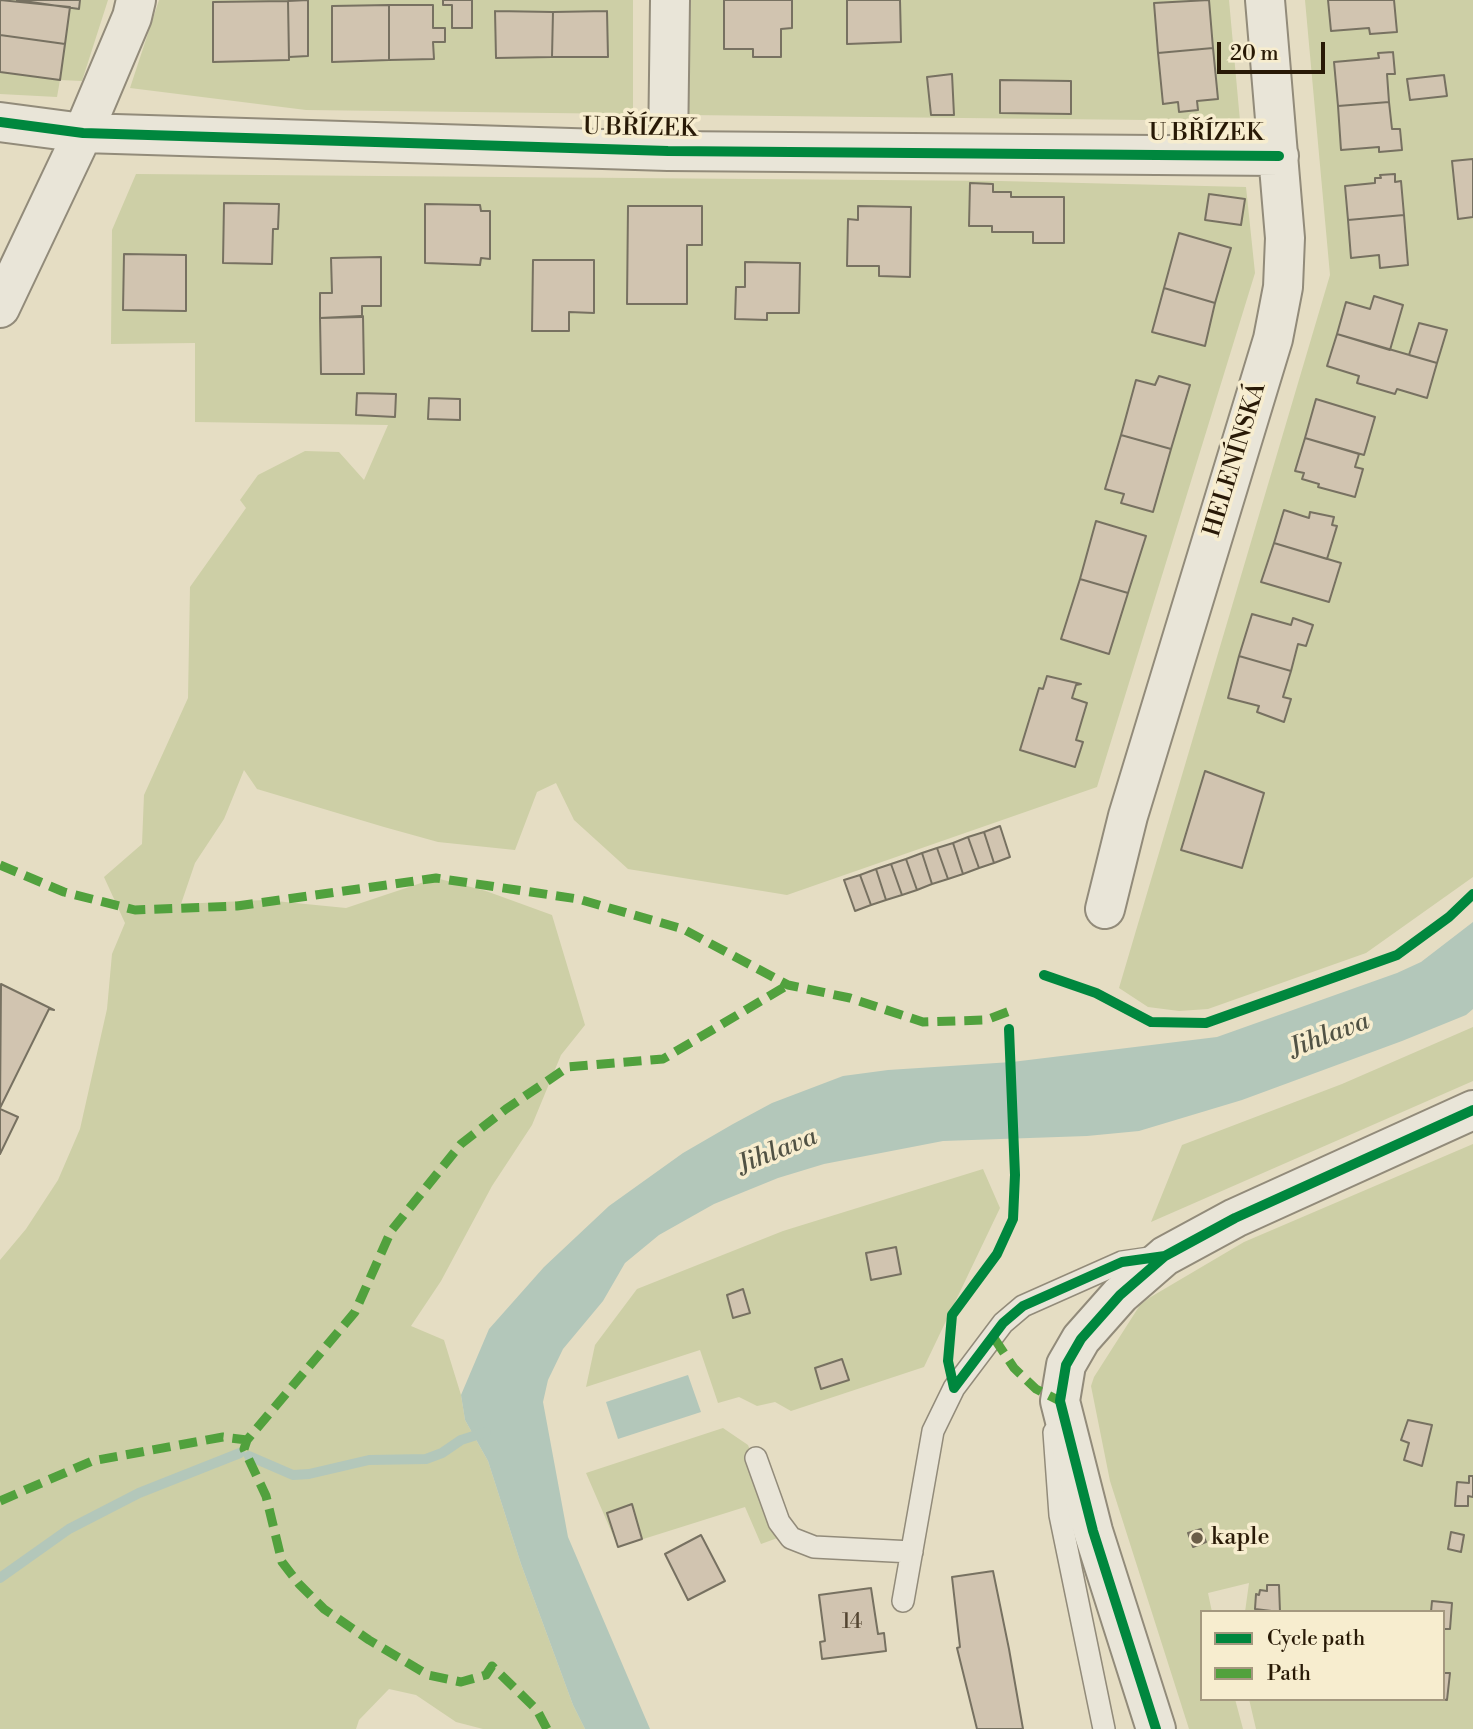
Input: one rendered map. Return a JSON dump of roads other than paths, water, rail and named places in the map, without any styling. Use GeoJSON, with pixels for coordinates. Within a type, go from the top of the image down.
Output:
{"type":"FeatureCollection","features":[{"type":"Feature","properties":{"kind":"street"},"geometry":{"type":"LineString","coordinates":[[3,293],[83,133],[136,0]]}},
{"type":"Feature","properties":{"kind":"street"},"geometry":{"type":"LineString","coordinates":[[668,151],[670,0]]}},
{"type":"Feature","properties":{"kind":"street","name":"HELENÍNSKÁ"},"geometry":{"type":"LineString","coordinates":[[1105,909],[1128,816],[1273,339],[1283,287],[1285,239],[1265,0]]}},
{"type":"Feature","properties":{"kind":"street","name":"U BŘÍZEK"},"geometry":{"type":"LineString","coordinates":[[0,122],[83,133],[668,151],[1279,156]]}},
{"type":"Feature","properties":{"kind":"street"},"geometry":{"type":"LineString","coordinates":[[1156,1729],[1093,1531],[1060,1401],[1066,1365],[1081,1339],[1120,1294],[1165,1256],[1235,1218],[1473,1110]]}},
{"type":"Feature","properties":{"kind":"lane"},"geometry":{"type":"LineString","coordinates":[[903,1601],[933,1432],[954,1388],[1003,1323],[1023,1306],[1080,1279],[1122,1262],[1165,1256]]}},
{"type":"Feature","properties":{"kind":"lane"},"geometry":{"type":"LineString","coordinates":[[1060,1401],[1053,1440],[1060,1516],[1104,1729]]}},
{"type":"Feature","properties":{"kind":"lane"},"geometry":{"type":"LineString","coordinates":[[756,1458],[779,1521],[791,1538],[814,1547],[912,1552]]}},
{"type":"Feature","properties":{"kind":"water","name":"Jihlava"},"geometry":{"type":"Polygon","coordinates":[[[1473,922],[1473,1009],[1466,1015],[1402,1041],[1242,1100],[1139,1131],[1087,1136],[943,1141],[824,1164],[778,1178],[714,1204],[659,1235],[625,1263],[603,1301],[563,1349],[548,1380],[543,1402],[568,1537],[650,1729],[585,1729],[573,1705],[521,1564],[488,1461],[465,1420],[461,1395],[489,1329],[544,1267],[609,1206],[683,1153],[733,1124],[772,1103],[843,1076],[888,1070],[1012,1062],[1217,1037],[1397,973],[1421,962],[1473,922]]]}},
{"type":"Feature","properties":{"kind":"water"},"geometry":{"type":"Polygon","coordinates":[[[688,1375],[701,1412],[618,1439],[606,1402],[688,1375]]]}},
{"type":"Feature","properties":{"kind":"waterway"},"geometry":{"type":"LineString","coordinates":[[249,1456],[293,1475],[309,1474],[369,1460],[426,1459],[442,1453],[461,1440],[486,1432]]}},
{"type":"Feature","properties":{"kind":"waterway"},"geometry":{"type":"LineString","coordinates":[[0,1578],[69,1529],[139,1493],[240,1453]]}},
{"type":"Feature","properties":{"kind":"place","name":"kaple"},"geometry":{"type":"Point","coordinates":[1197,1538]}}]}
